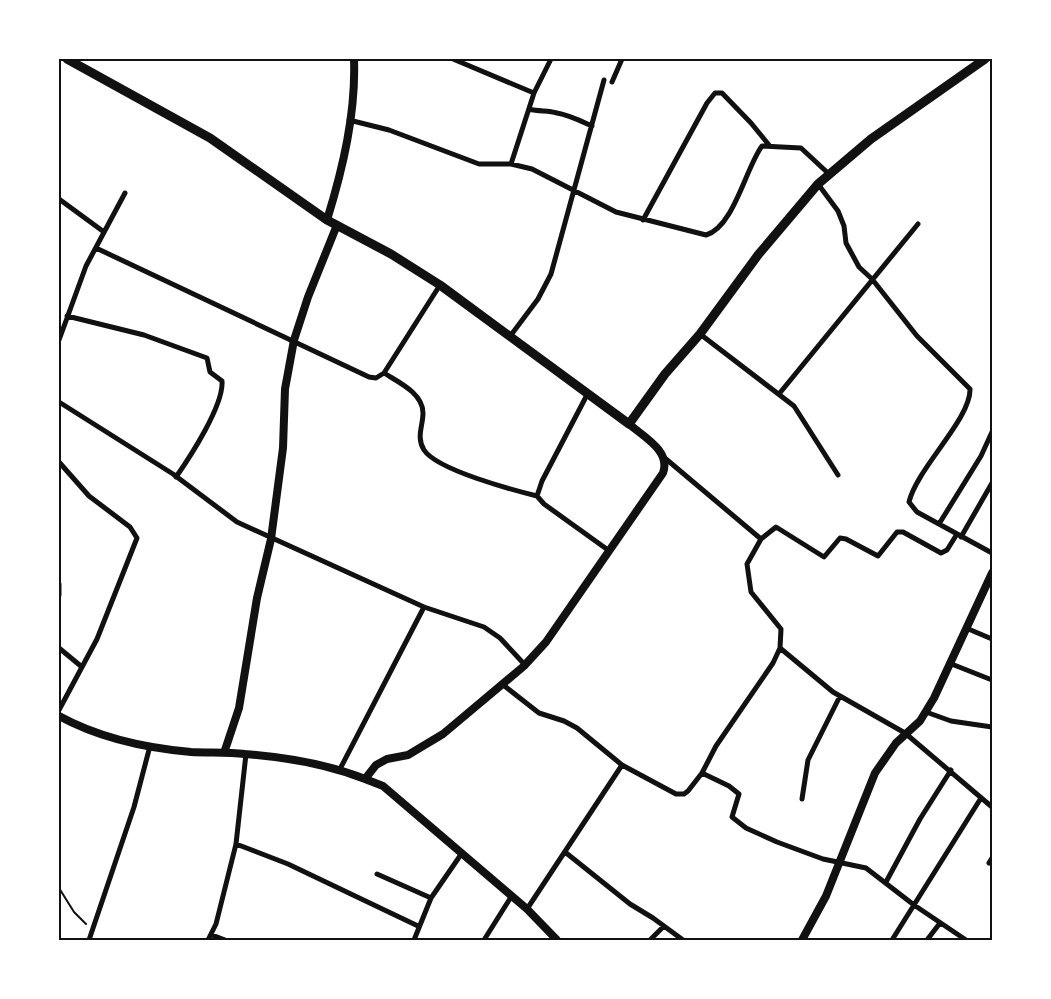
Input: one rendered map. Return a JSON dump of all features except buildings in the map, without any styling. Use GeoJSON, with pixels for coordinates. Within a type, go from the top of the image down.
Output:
{"type":"FeatureCollection","features":[{"type":"Feature","properties":{"kind":"main road"},"geometry":{"type":"LineString","coordinates":[[67,59],[210,138],[327,220],[391,254],[440,285],[629,424],[665,374],[700,334],[758,255],[818,184],[872,139],[980,60]]}},
{"type":"Feature","properties":{"kind":"street"},"geometry":{"type":"LineString","coordinates":[[327,220],[344,166],[355,81],[354,59]]}},
{"type":"Feature","properties":{"kind":"street"},"geometry":{"type":"LineString","coordinates":[[453,59],[534,93]]}},
{"type":"Feature","properties":{"kind":"street"},"geometry":{"type":"LineString","coordinates":[[511,164],[534,93],[551,59]]}},
{"type":"Feature","properties":{"kind":"street"},"geometry":{"type":"LineString","coordinates":[[612,82],[622,59]]}},
{"type":"Feature","properties":{"kind":"street"},"geometry":{"type":"LineString","coordinates":[[510,335],[538,299],[551,274],[604,80]]}},
{"type":"Feature","properties":{"kind":"street"},"geometry":{"type":"LineString","coordinates":[[642,220],[707,103],[715,93],[722,93],[769,145],[780,149],[791,146],[801,148],[831,175]]}},
{"type":"Feature","properties":{"kind":"street"},"geometry":{"type":"LineString","coordinates":[[529,109],[541,113],[554,112],[564,114],[592,126]]}},
{"type":"Feature","properties":{"kind":"street"},"geometry":{"type":"LineString","coordinates":[[349,120],[389,130],[479,164],[511,164],[532,169],[616,212],[706,235],[711,234],[733,206],[760,149],[765,145],[769,145]]}},
{"type":"Feature","properties":{"kind":"street"},"geometry":{"type":"LineString","coordinates":[[818,184],[838,211],[850,253],[859,267],[872,279],[917,336],[970,389],[968,399],[961,414],[916,484],[909,502],[917,512],[992,553]]}},
{"type":"Feature","properties":{"kind":"street"},"geometry":{"type":"LineString","coordinates":[[59,340],[66,316],[86,266],[124,193]]}},
{"type":"Feature","properties":{"kind":"street"},"geometry":{"type":"LineString","coordinates":[[59,199],[104,232]]}},
{"type":"Feature","properties":{"kind":"street"},"geometry":{"type":"LineString","coordinates":[[779,394],[918,224]]}},
{"type":"Feature","properties":{"kind":"street"},"geometry":{"type":"LineString","coordinates":[[224,753],[239,708],[257,598],[271,539],[283,448],[285,390],[294,340],[308,297],[337,225]]}},
{"type":"Feature","properties":{"kind":"street"},"geometry":{"type":"LineString","coordinates":[[96,248],[294,340],[369,378],[376,378],[384,373],[440,285]]}},
{"type":"Feature","properties":{"kind":"street"},"geometry":{"type":"LineString","coordinates":[[66,316],[144,335],[207,358],[210,372],[222,381],[220,394],[201,439],[176,477]]}},
{"type":"Feature","properties":{"kind":"street"},"geometry":{"type":"LineString","coordinates":[[700,334],[794,406],[838,475]]}},
{"type":"Feature","properties":{"kind":"street"},"geometry":{"type":"LineString","coordinates":[[384,373],[410,390],[418,399],[423,411],[420,438],[427,454],[437,461],[494,485],[537,496],[544,504],[608,550]]}},
{"type":"Feature","properties":{"kind":"street"},"geometry":{"type":"LineString","coordinates":[[537,496],[542,480],[588,393]]}},
{"type":"Feature","properties":{"kind":"street"},"geometry":{"type":"LineString","coordinates":[[59,402],[176,477],[237,522],[424,607],[484,627],[500,638],[525,665]]}},
{"type":"Feature","properties":{"kind":"street"},"geometry":{"type":"LineString","coordinates":[[629,424],[661,452],[666,459],[761,539]]}},
{"type":"Feature","properties":{"kind":"street"},"geometry":{"type":"LineString","coordinates":[[939,524],[981,456],[992,432]]}},
{"type":"Feature","properties":{"kind":"street"},"geometry":{"type":"LineString","coordinates":[[365,779],[376,765],[387,759],[408,754],[442,734],[525,665],[546,642],[663,473],[666,459]]}},
{"type":"Feature","properties":{"kind":"street"},"geometry":{"type":"LineString","coordinates":[[59,462],[89,496],[130,527],[137,538],[115,598],[59,710]]}},
{"type":"Feature","properties":{"kind":"street"},"geometry":{"type":"LineString","coordinates":[[502,684],[539,713],[564,721],[577,728],[622,765],[676,794],[684,794],[702,773],[716,746],[761,682],[780,648],[781,629],[750,589],[747,564],[761,539],[776,527],[824,557],[840,538],[846,539],[878,556],[897,532],[903,532],[941,553],[948,550],[959,536],[992,483]]}},
{"type":"Feature","properties":{"kind":"street"},"geometry":{"type":"LineString","coordinates":[[802,940],[826,896],[875,773],[905,733],[920,721],[926,712],[992,573]]}},
{"type":"Feature","properties":{"kind":"street"},"geometry":{"type":"LineString","coordinates":[[59,584],[59,595]]}},
{"type":"Feature","properties":{"kind":"street"},"geometry":{"type":"LineString","coordinates":[[340,769],[424,607]]}},
{"type":"Feature","properties":{"kind":"street"},"geometry":{"type":"LineString","coordinates":[[966,628],[992,639]]}},
{"type":"Feature","properties":{"kind":"street"},"geometry":{"type":"LineString","coordinates":[[59,648],[82,667]]}},
{"type":"Feature","properties":{"kind":"street"},"geometry":{"type":"LineString","coordinates":[[780,648],[819,682],[905,733],[951,770],[992,807]]}},
{"type":"Feature","properties":{"kind":"street"},"geometry":{"type":"LineString","coordinates":[[949,663],[992,680]]}},
{"type":"Feature","properties":{"kind":"street"},"geometry":{"type":"LineString","coordinates":[[802,798],[808,760],[840,696]]}},
{"type":"Feature","properties":{"kind":"street"},"geometry":{"type":"LineString","coordinates":[[926,712],[951,722],[992,727]]}},
{"type":"Feature","properties":{"kind":"street"},"geometry":{"type":"LineString","coordinates":[[59,716],[73,724],[130,743],[191,752],[246,754],[340,769],[383,786],[527,909],[557,940]]}},
{"type":"Feature","properties":{"kind":"street"},"geometry":{"type":"LineString","coordinates":[[89,940],[134,807],[150,746]]}},
{"type":"Feature","properties":{"kind":"street"},"geometry":{"type":"LineString","coordinates":[[208,940],[212,935],[236,844],[246,754]]}},
{"type":"Feature","properties":{"kind":"street"},"geometry":{"type":"LineString","coordinates":[[527,909],[622,765]]}},
{"type":"Feature","properties":{"kind":"street"},"geometry":{"type":"LineString","coordinates":[[886,882],[920,819],[951,770]]}},
{"type":"Feature","properties":{"kind":"street"},"geometry":{"type":"LineString","coordinates":[[702,773],[729,786],[739,794],[732,817],[737,823],[770,839],[838,862],[866,868],[914,905],[966,940]]}},
{"type":"Feature","properties":{"kind":"street"},"geometry":{"type":"LineString","coordinates":[[892,940],[981,798]]}},
{"type":"Feature","properties":{"kind":"street"},"geometry":{"type":"LineString","coordinates":[[236,844],[288,864],[418,926]]}},
{"type":"Feature","properties":{"kind":"street"},"geometry":{"type":"LineString","coordinates":[[565,852],[630,904],[682,940]]}},
{"type":"Feature","properties":{"kind":"street"},"geometry":{"type":"LineString","coordinates":[[414,940],[418,926],[431,898],[462,853]]}},
{"type":"Feature","properties":{"kind":"street"},"geometry":{"type":"LineString","coordinates":[[989,863],[992,858]]}},
{"type":"Feature","properties":{"kind":"street"},"geometry":{"type":"LineString","coordinates":[[377,874],[431,898]]}},
{"type":"Feature","properties":{"kind":"street"},"geometry":{"type":"LineString","coordinates":[[484,940],[511,897]]}},
{"type":"Feature","properties":{"kind":"street"},"geometry":{"type":"LineString","coordinates":[[927,940],[940,923]]}},
{"type":"Feature","properties":{"kind":"street"},"geometry":{"type":"LineString","coordinates":[[650,940],[664,926]]}},
{"type":"Feature","properties":{"kind":"street"},"geometry":{"type":"LineString","coordinates":[[212,935],[225,940]]}},
{"type":"Feature","properties":{"kind":"path"},"geometry":{"type":"LineString","coordinates":[[59,888],[74,912],[84,923],[94,928]]}}]}
